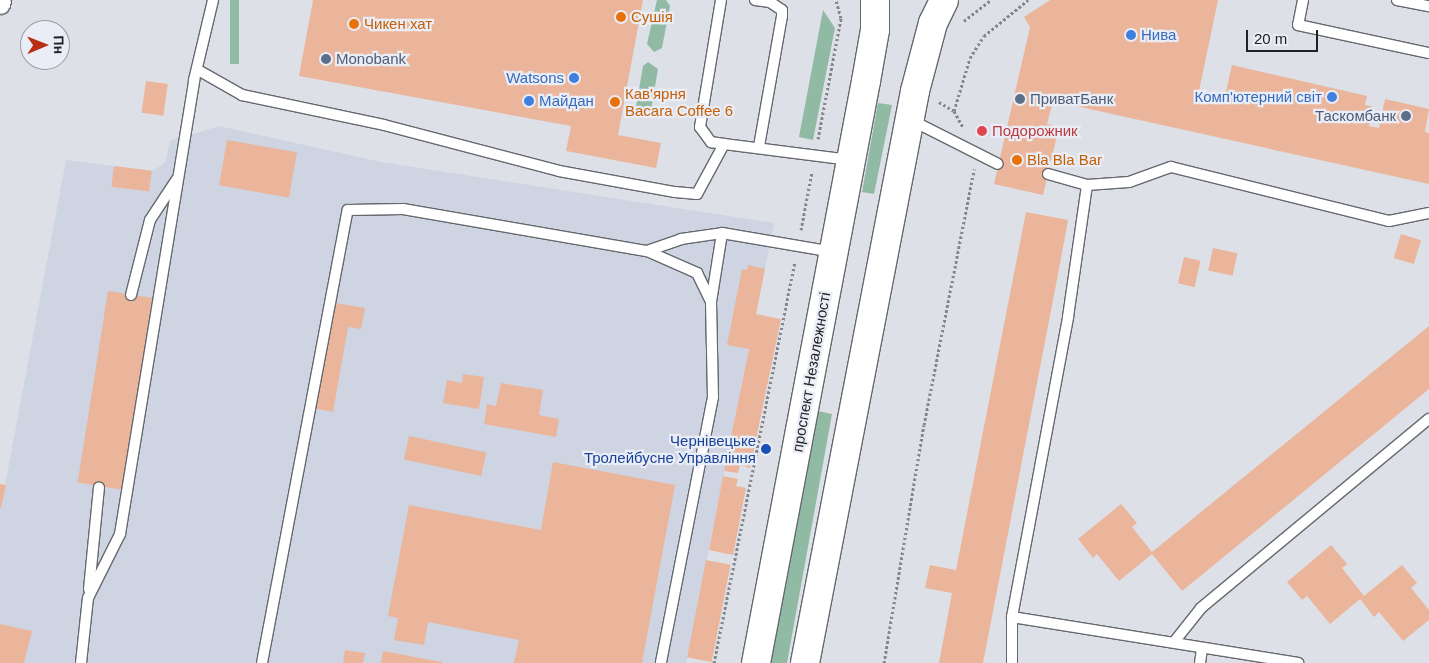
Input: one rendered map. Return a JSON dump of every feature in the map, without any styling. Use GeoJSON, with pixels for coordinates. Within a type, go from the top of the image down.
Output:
{"type":"FeatureCollection","features":[{"type":"Feature","properties":{"kind":"main road","name":"проспект Незалежності"},"geometry":{"type":"LineString","coordinates":[[756,663],[866,81],[875,30],[875,0]]}},
{"type":"Feature","properties":{"kind":"main road"},"geometry":{"type":"LineString","coordinates":[[805,663],[910,120],[925,95],[933,22],[944,0]]}},
{"type":"Feature","properties":{"kind":"street"},"geometry":{"type":"LineString","coordinates":[[0,4],[1,0]]}},
{"type":"Feature","properties":{"kind":"lane"},"geometry":{"type":"LineString","coordinates":[[88,598],[120,534],[179,177],[198,70],[213,0]]}},
{"type":"Feature","properties":{"kind":"lane"},"geometry":{"type":"LineString","coordinates":[[722,0],[700,127],[711,142],[851,160]]}},
{"type":"Feature","properties":{"kind":"lane"},"geometry":{"type":"LineString","coordinates":[[756,0],[770,2],[782,10],[759,147]]}},
{"type":"Feature","properties":{"kind":"lane"},"geometry":{"type":"LineString","coordinates":[[1303,0],[1298,25],[1429,53]]}},
{"type":"Feature","properties":{"kind":"lane"},"geometry":{"type":"LineString","coordinates":[[1397,0],[1429,6]]}},
{"type":"Feature","properties":{"kind":"lane"},"geometry":{"type":"LineString","coordinates":[[198,70],[242,95],[384,125],[559,170],[675,192],[697,194],[724,144]]}},
{"type":"Feature","properties":{"kind":"lane"},"geometry":{"type":"LineString","coordinates":[[910,120],[998,164]]}},
{"type":"Feature","properties":{"kind":"lane"},"geometry":{"type":"LineString","coordinates":[[1048,174],[1087,186],[1129,182],[1172,167],[1389,221],[1429,213]]}},
{"type":"Feature","properties":{"kind":"lane"},"geometry":{"type":"LineString","coordinates":[[131,295],[150,220],[179,177]]}},
{"type":"Feature","properties":{"kind":"lane"},"geometry":{"type":"LineString","coordinates":[[1012,663],[1012,617],[1068,317],[1087,186]]}},
{"type":"Feature","properties":{"kind":"lane"},"geometry":{"type":"LineString","coordinates":[[262,663],[348,210],[403,209],[648,251],[696,273],[712,302]]}},
{"type":"Feature","properties":{"kind":"lane"},"geometry":{"type":"LineString","coordinates":[[661,663],[713,397],[712,302],[722,233]]}},
{"type":"Feature","properties":{"kind":"lane"},"geometry":{"type":"LineString","coordinates":[[648,251],[681,239],[722,233],[798,244],[834,252]]}},
{"type":"Feature","properties":{"kind":"lane"},"geometry":{"type":"LineString","coordinates":[[1174,642],[1201,608],[1429,419]]}},
{"type":"Feature","properties":{"kind":"lane"},"geometry":{"type":"LineString","coordinates":[[81,663],[99,487]]}},
{"type":"Feature","properties":{"kind":"lane"},"geometry":{"type":"LineString","coordinates":[[1012,617],[1298,663]]}},
{"type":"Feature","properties":{"kind":"lane"},"geometry":{"type":"LineString","coordinates":[[1200,663],[1202,648]]}},
{"type":"Feature","properties":{"kind":"path"},"geometry":{"type":"LineString","coordinates":[[714,663],[841,18],[836,0]]}},
{"type":"Feature","properties":{"kind":"path"},"geometry":{"type":"LineString","coordinates":[[960,28],[991,0]]}},
{"type":"Feature","properties":{"kind":"path"},"geometry":{"type":"LineString","coordinates":[[954,111],[970,58],[984,36],[1028,0]]}},
{"type":"Feature","properties":{"kind":"path"},"geometry":{"type":"LineString","coordinates":[[884,663],[924,424],[978,153],[954,111],[925,95]]}},
{"type":"Feature","properties":{"kind":"shaded area"},"geometry":{"type":"Polygon","coordinates":[[[219,126],[381,162],[774,223],[686,663],[0,663],[0,512],[66,160],[152,171],[165,163],[170,141],[219,126]]]}},
{"type":"Feature","properties":{"kind":"green space"},"geometry":{"type":"Polygon","coordinates":[[[230,0],[239,0],[239,64],[230,64],[230,0]]]}},
{"type":"Feature","properties":{"kind":"green space"},"geometry":{"type":"Polygon","coordinates":[[[657,0],[666,0],[670,6],[662,48],[654,52],[647,44],[657,0]]]}},
{"type":"Feature","properties":{"kind":"green space"},"geometry":{"type":"Polygon","coordinates":[[[823,10],[835,28],[813,140],[799,137],[823,10]]]}},
{"type":"Feature","properties":{"kind":"green space"},"geometry":{"type":"Polygon","coordinates":[[[648,62],[658,69],[651,110],[643,115],[636,107],[643,66],[648,62]]]}},
{"type":"Feature","properties":{"kind":"green space"},"geometry":{"type":"Polygon","coordinates":[[[878,103],[892,105],[874,194],[862,192],[878,103]]]}},
{"type":"Feature","properties":{"kind":"green space"},"geometry":{"type":"Polygon","coordinates":[[[818,411],[832,414],[787,663],[770,663],[818,411]]]}},
{"type":"Feature","properties":{"kind":"building","name":"Майдан"},"geometry":{"type":"Polygon","coordinates":[[[313,0],[643,0],[618,135],[661,143],[656,168],[566,151],[571,126],[299,76],[313,0]]]}},
{"type":"Feature","properties":{"kind":"building"},"geometry":{"type":"Polygon","coordinates":[[[1050,0],[1218,0],[1199,91],[1225,96],[1232,65],[1367,96],[1365,105],[1374,107],[1369,126],[1379,128],[1385,99],[1429,109],[1425,132],[1429,133],[1429,184],[1053,101],[1047,124],[1059,127],[1043,195],[994,184],[1030,27],[1024,17],[1050,0]]]}},
{"type":"Feature","properties":{"kind":"building"},"geometry":{"type":"Polygon","coordinates":[[[146,81],[168,84],[163,116],[142,113],[146,81]]]}},
{"type":"Feature","properties":{"kind":"building"},"geometry":{"type":"Polygon","coordinates":[[[227,140],[297,152],[289,198],[219,185],[227,140]]]}},
{"type":"Feature","properties":{"kind":"building"},"geometry":{"type":"Polygon","coordinates":[[[114,166],[152,171],[149,191],[111,187],[114,166]]]}},
{"type":"Feature","properties":{"kind":"building"},"geometry":{"type":"Polygon","coordinates":[[[1026,212],[1068,220],[983,663],[939,663],[952,593],[925,588],[930,565],[956,570],[1026,212]]]}},
{"type":"Feature","properties":{"kind":"building"},"geometry":{"type":"Polygon","coordinates":[[[1401,234],[1421,240],[1414,264],[1394,258],[1401,234]]]}},
{"type":"Feature","properties":{"kind":"building"},"geometry":{"type":"Polygon","coordinates":[[[1213,248],[1237,253],[1233,276],[1208,270],[1213,248]]]}},
{"type":"Feature","properties":{"kind":"building"},"geometry":{"type":"Polygon","coordinates":[[[1184,257],[1201,261],[1194,287],[1178,283],[1184,257]]]}},
{"type":"Feature","properties":{"kind":"building"},"geometry":{"type":"Polygon","coordinates":[[[748,265],[765,269],[756,314],[781,319],[750,468],[740,465],[738,473],[724,471],[749,349],[727,345],[742,269],[747,270],[748,265]]]}},
{"type":"Feature","properties":{"kind":"building"},"geometry":{"type":"Polygon","coordinates":[[[108,291],[157,299],[127,490],[78,483],[108,291]]]}},
{"type":"Feature","properties":{"kind":"building"},"geometry":{"type":"Polygon","coordinates":[[[330,302],[365,308],[361,329],[348,327],[333,412],[312,408],[330,302]]]}},
{"type":"Feature","properties":{"kind":"building"},"geometry":{"type":"Polygon","coordinates":[[[1429,326],[1429,389],[1182,591],[1152,554],[1119,581],[1097,554],[1093,558],[1078,539],[1121,504],[1137,523],[1132,527],[1152,552],[1429,326]]]}},
{"type":"Feature","properties":{"kind":"building"},"geometry":{"type":"Polygon","coordinates":[[[463,374],[484,377],[479,409],[443,403],[447,380],[462,383],[463,374]]]}},
{"type":"Feature","properties":{"kind":"building"},"geometry":{"type":"Polygon","coordinates":[[[501,383],[543,390],[539,415],[559,419],[556,437],[484,424],[487,404],[496,406],[501,383]]]}},
{"type":"Feature","properties":{"kind":"building"},"geometry":{"type":"Polygon","coordinates":[[[409,436],[486,452],[481,476],[404,459],[409,436]]]}},
{"type":"Feature","properties":{"kind":"building"},"geometry":{"type":"Polygon","coordinates":[[[553,462],[675,485],[642,663],[514,663],[519,640],[428,622],[424,645],[394,640],[398,618],[388,616],[409,505],[541,530],[553,462]]]}},
{"type":"Feature","properties":{"kind":"building"},"geometry":{"type":"Polygon","coordinates":[[[723,476],[738,479],[736,486],[746,488],[733,555],[709,550],[723,476]]]}},
{"type":"Feature","properties":{"kind":"building"},"geometry":{"type":"Polygon","coordinates":[[[0,484],[6,485],[1,508],[0,508],[0,484]]]}},
{"type":"Feature","properties":{"kind":"building"},"geometry":{"type":"Polygon","coordinates":[[[1331,545],[1347,564],[1342,568],[1364,596],[1402,565],[1417,583],[1411,588],[1429,610],[1429,620],[1403,641],[1379,612],[1374,617],[1360,599],[1330,624],[1307,596],[1302,600],[1287,582],[1331,545]]]}},
{"type":"Feature","properties":{"kind":"building"},"geometry":{"type":"Polygon","coordinates":[[[706,560],[731,565],[712,662],[687,657],[706,560]]]}},
{"type":"Feature","properties":{"kind":"building"},"geometry":{"type":"Polygon","coordinates":[[[0,624],[32,631],[24,663],[0,663],[0,624]]]}},
{"type":"Feature","properties":{"kind":"building"},"geometry":{"type":"Polygon","coordinates":[[[345,650],[365,653],[363,663],[343,663],[345,650]]]}},
{"type":"Feature","properties":{"kind":"building"},"geometry":{"type":"Polygon","coordinates":[[[383,651],[442,662],[442,663],[381,663],[383,651]]]}},
{"type":"Feature","properties":{"kind":"place","name":"Сушія"},"geometry":{"type":"Point","coordinates":[621,17]}},
{"type":"Feature","properties":{"kind":"place","name":"Чикен хат"},"geometry":{"type":"Point","coordinates":[354,24]}},
{"type":"Feature","properties":{"kind":"place","name":"Нива"},"geometry":{"type":"Point","coordinates":[1131,35]}},
{"type":"Feature","properties":{"kind":"place","name":"Monobank"},"geometry":{"type":"Point","coordinates":[326,59]}},
{"type":"Feature","properties":{"kind":"place","name":"Watsons"},"geometry":{"type":"Point","coordinates":[574,78]}},
{"type":"Feature","properties":{"kind":"place","name":"Комп'ютерний світ"},"geometry":{"type":"Point","coordinates":[1332,97]}},
{"type":"Feature","properties":{"kind":"place","name":"ПриватБанк"},"geometry":{"type":"Point","coordinates":[1020,99]}},
{"type":"Feature","properties":{"kind":"place","name":"Майдан"},"geometry":{"type":"Point","coordinates":[529,101]}},
{"type":"Feature","properties":{"kind":"place","name":"Кав'ярня Bacara Coffee 6"},"geometry":{"type":"Point","coordinates":[615,102]}},
{"type":"Feature","properties":{"kind":"place","name":"Таскомбанк"},"geometry":{"type":"Point","coordinates":[1406,116]}},
{"type":"Feature","properties":{"kind":"place","name":"Подорожник"},"geometry":{"type":"Point","coordinates":[982,131]}},
{"type":"Feature","properties":{"kind":"place","name":"Bla Bla Bar"},"geometry":{"type":"Point","coordinates":[1017,160]}},
{"type":"Feature","properties":{"kind":"place","name":"Чернівецьке Тролейбусне Управління"},"geometry":{"type":"Point","coordinates":[766,449]}}]}
